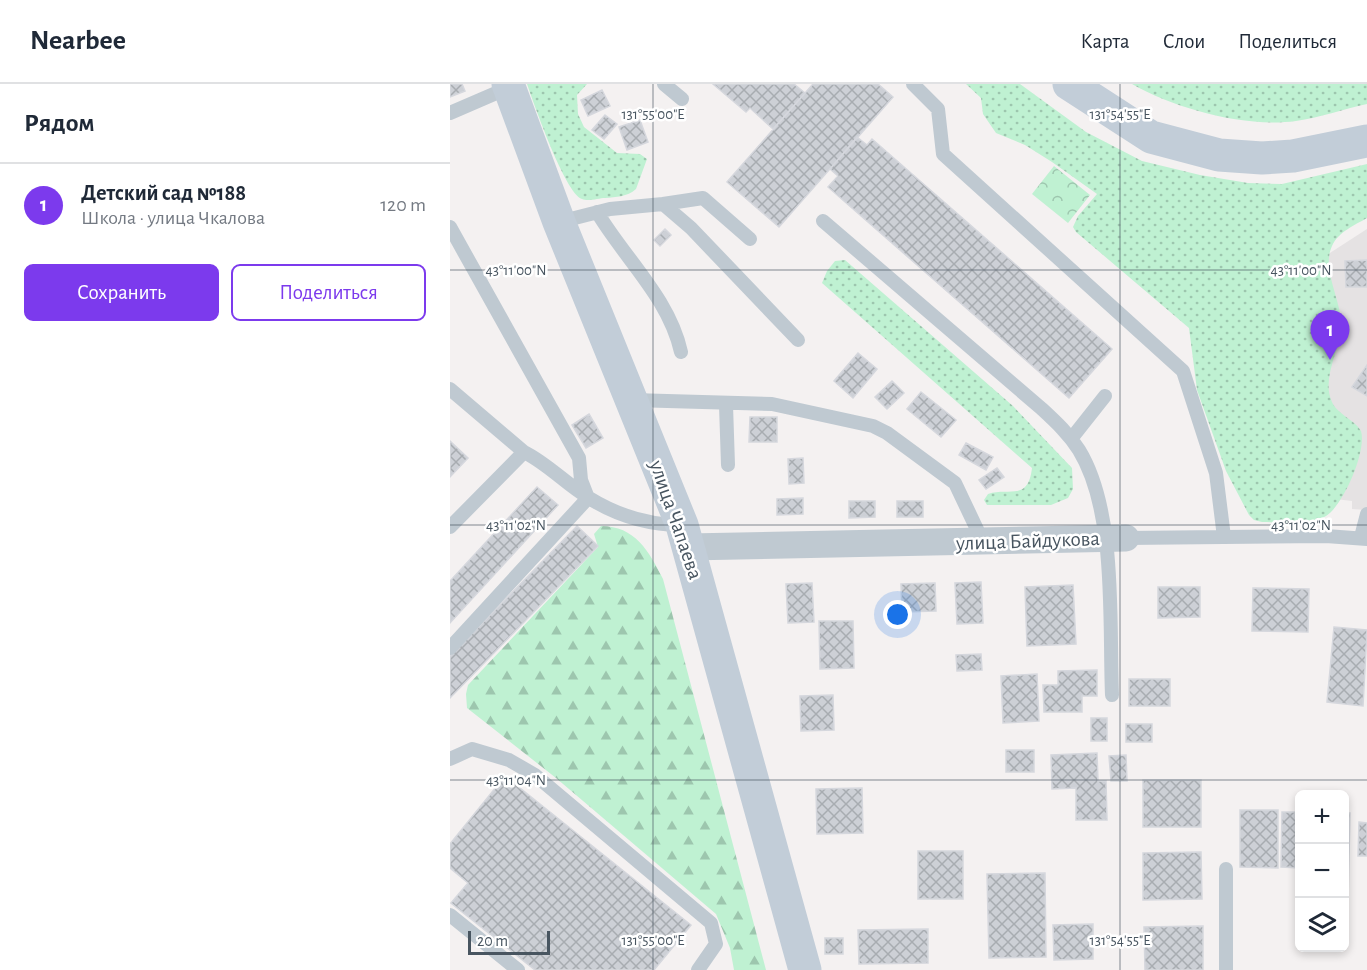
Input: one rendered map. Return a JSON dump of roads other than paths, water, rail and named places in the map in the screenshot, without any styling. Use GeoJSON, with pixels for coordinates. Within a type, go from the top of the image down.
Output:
{"type":"FeatureCollection","features":[{"type":"Feature","properties":{"kind":"main road"},"geometry":{"type":"LineString","coordinates":[[1069,84],[1151,137],[1219,154],[1262,158],[1293,156],[1367,141]]}},
{"type":"Feature","properties":{"kind":"main road","name":"улица Чапаева"},"geometry":{"type":"LineString","coordinates":[[509,85],[559,222],[685,536],[805,970]]}},
{"type":"Feature","properties":{"kind":"street","name":"улица Байдукова"},"geometry":{"type":"LineString","coordinates":[[685,536],[984,543],[1116,539]]}},
{"type":"Feature","properties":{"kind":"lane"},"geometry":{"type":"LineString","coordinates":[[664,84],[682,99]]}},
{"type":"Feature","properties":{"kind":"lane"},"geometry":{"type":"LineString","coordinates":[[913,84],[938,109],[941,116],[940,143],[944,154],[1184,371],[1216,473],[1224,537]]}},
{"type":"Feature","properties":{"kind":"lane"},"geometry":{"type":"LineString","coordinates":[[450,112],[509,85]]}},
{"type":"Feature","properties":{"kind":"lane"},"geometry":{"type":"LineString","coordinates":[[559,222],[597,212],[702,198],[750,239]]}},
{"type":"Feature","properties":{"kind":"lane"},"geometry":{"type":"LineString","coordinates":[[663,204],[691,228],[798,340]]}},
{"type":"Feature","properties":{"kind":"lane"},"geometry":{"type":"LineString","coordinates":[[597,212],[611,237],[669,315],[681,352]]}},
{"type":"Feature","properties":{"kind":"lane"},"geometry":{"type":"LineString","coordinates":[[823,221],[1042,409],[1071,439],[1089,471],[1116,539],[1112,695]]}},
{"type":"Feature","properties":{"kind":"lane"},"geometry":{"type":"LineString","coordinates":[[450,228],[579,458],[581,480],[588,498]]}},
{"type":"Feature","properties":{"kind":"lane"},"geometry":{"type":"LineString","coordinates":[[450,389],[524,452],[540,460],[588,498],[627,518],[656,525],[685,536]]}},
{"type":"Feature","properties":{"kind":"lane"},"geometry":{"type":"LineString","coordinates":[[1071,439],[1106,396]]}},
{"type":"Feature","properties":{"kind":"lane"},"geometry":{"type":"LineString","coordinates":[[632,400],[726,405],[772,404],[857,422],[887,433],[955,483],[984,543]]}},
{"type":"Feature","properties":{"kind":"lane"},"geometry":{"type":"LineString","coordinates":[[726,405],[728,465]]}},
{"type":"Feature","properties":{"kind":"lane"},"geometry":{"type":"LineString","coordinates":[[450,527],[524,452]]}},
{"type":"Feature","properties":{"kind":"lane"},"geometry":{"type":"LineString","coordinates":[[450,648],[588,498]]}},
{"type":"Feature","properties":{"kind":"lane"},"geometry":{"type":"LineString","coordinates":[[1364,538],[1367,514]]}},
{"type":"Feature","properties":{"kind":"lane","name":"улица Байдукова"},"geometry":{"type":"LineString","coordinates":[[1116,539],[1364,538]]}},
{"type":"Feature","properties":{"kind":"lane"},"geometry":{"type":"LineString","coordinates":[[450,759],[472,749],[509,760],[535,775],[702,915],[711,923],[716,944],[698,970]]}},
{"type":"Feature","properties":{"kind":"lane"},"geometry":{"type":"LineString","coordinates":[[1226,869],[1226,970]]}},
{"type":"Feature","properties":{"kind":"lane"},"geometry":{"type":"LineString","coordinates":[[450,915],[518,970]]}},
{"type":"Feature","properties":{"kind":"place","name":"Детский сад №188"},"geometry":{"type":"Point","coordinates":[1330,360]}}]}
